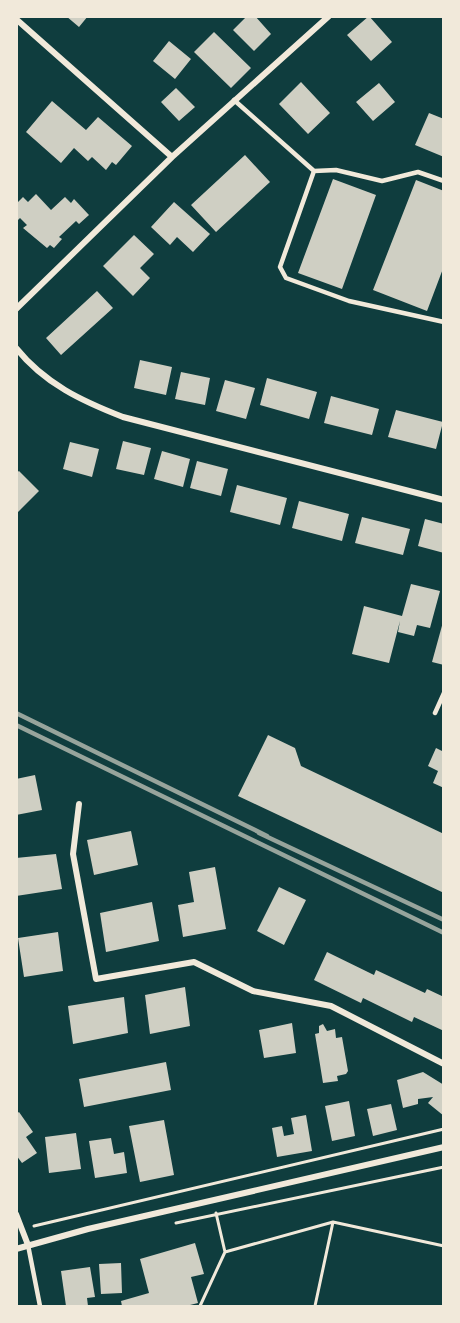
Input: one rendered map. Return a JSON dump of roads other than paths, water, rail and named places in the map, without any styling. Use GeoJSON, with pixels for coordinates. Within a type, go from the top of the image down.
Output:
{"type":"FeatureCollection","features":[{"type":"Feature","properties":{"kind":"street"},"geometry":{"type":"LineString","coordinates":[[16,309],[172,157],[328,16]]}},
{"type":"Feature","properties":{"kind":"street"},"geometry":{"type":"LineString","coordinates":[[16,19],[172,157]]}},
{"type":"Feature","properties":{"kind":"street"},"geometry":{"type":"LineString","coordinates":[[16,348],[28,362],[76,399],[123,417],[444,500]]}},
{"type":"Feature","properties":{"kind":"street"},"geometry":{"type":"LineString","coordinates":[[79,804],[73,854],[96,979],[194,962],[253,991],[330,1006],[444,1064]]}},
{"type":"Feature","properties":{"kind":"street"},"geometry":{"type":"LineString","coordinates":[[16,1249],[444,1147]]}},
{"type":"Feature","properties":{"kind":"street"},"geometry":{"type":"LineString","coordinates":[[16,1214],[28,1245]]}},
{"type":"Feature","properties":{"kind":"lane"},"geometry":{"type":"LineString","coordinates":[[234,100],[314,171],[336,170],[382,181],[418,172],[444,181]]}},
{"type":"Feature","properties":{"kind":"lane"},"geometry":{"type":"LineString","coordinates":[[314,171],[280,267],[286,278],[349,301],[444,322]]}},
{"type":"Feature","properties":{"kind":"lane"},"geometry":{"type":"LineString","coordinates":[[435,713],[444,693]]}},
{"type":"Feature","properties":{"kind":"lane"},"geometry":{"type":"LineString","coordinates":[[28,1245],[40,1306]]}},
{"type":"Feature","properties":{"kind":"railway"},"geometry":{"type":"LineString","coordinates":[[16,713],[267,836]]}},
{"type":"Feature","properties":{"kind":"railway"},"geometry":{"type":"LineString","coordinates":[[16,725],[444,933]]}},
{"type":"Feature","properties":{"kind":"railway"},"geometry":{"type":"LineString","coordinates":[[259,833],[444,920]]}}]}
